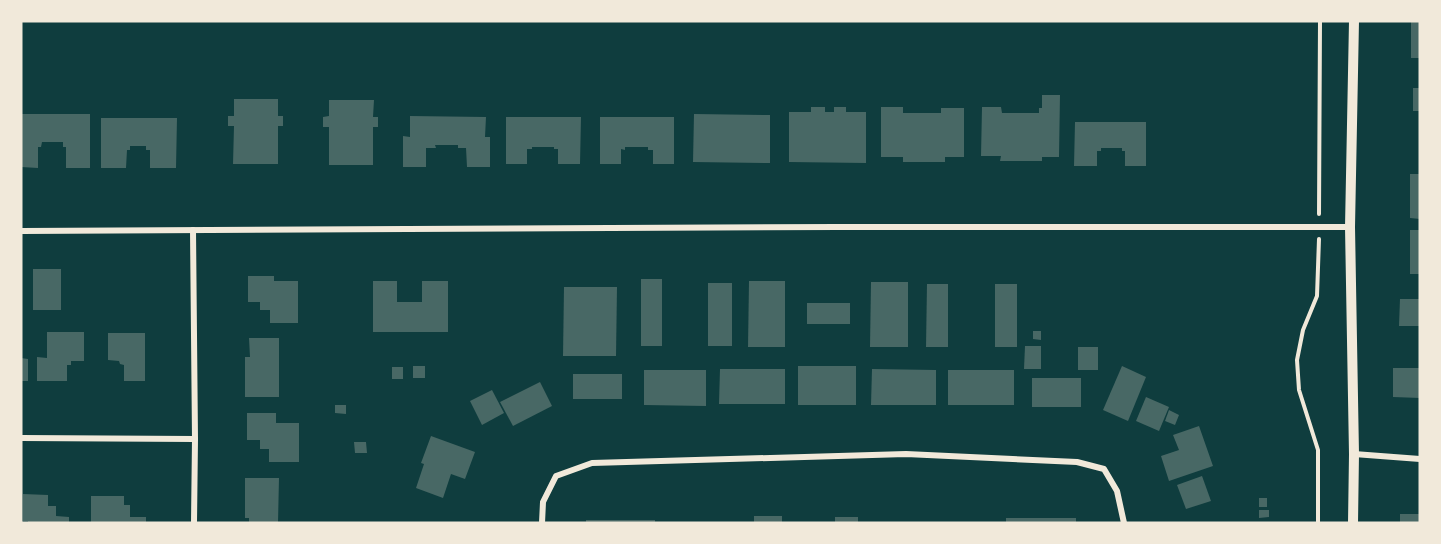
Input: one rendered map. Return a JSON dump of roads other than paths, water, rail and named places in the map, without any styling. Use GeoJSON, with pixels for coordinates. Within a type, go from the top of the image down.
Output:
{"type":"FeatureCollection","features":[{"type":"Feature","properties":{"kind":"street"},"geometry":{"type":"LineString","coordinates":[[1353,523],[1350,227],[1354,21]]}},
{"type":"Feature","properties":{"kind":"street"},"geometry":{"type":"LineString","coordinates":[[21,231],[1350,227]]}},
{"type":"Feature","properties":{"kind":"street"},"geometry":{"type":"LineString","coordinates":[[193,230],[194,523]]}},
{"type":"Feature","properties":{"kind":"street"},"geometry":{"type":"LineString","coordinates":[[21,438],[195,439]]}},
{"type":"Feature","properties":{"kind":"street"},"geometry":{"type":"LineString","coordinates":[[542,523],[543,502],[556,476],[591,463],[906,454],[1077,462],[1104,469],[1117,491],[1124,523]]}},
{"type":"Feature","properties":{"kind":"street"},"geometry":{"type":"LineString","coordinates":[[1354,454],[1420,459]]}}]}
